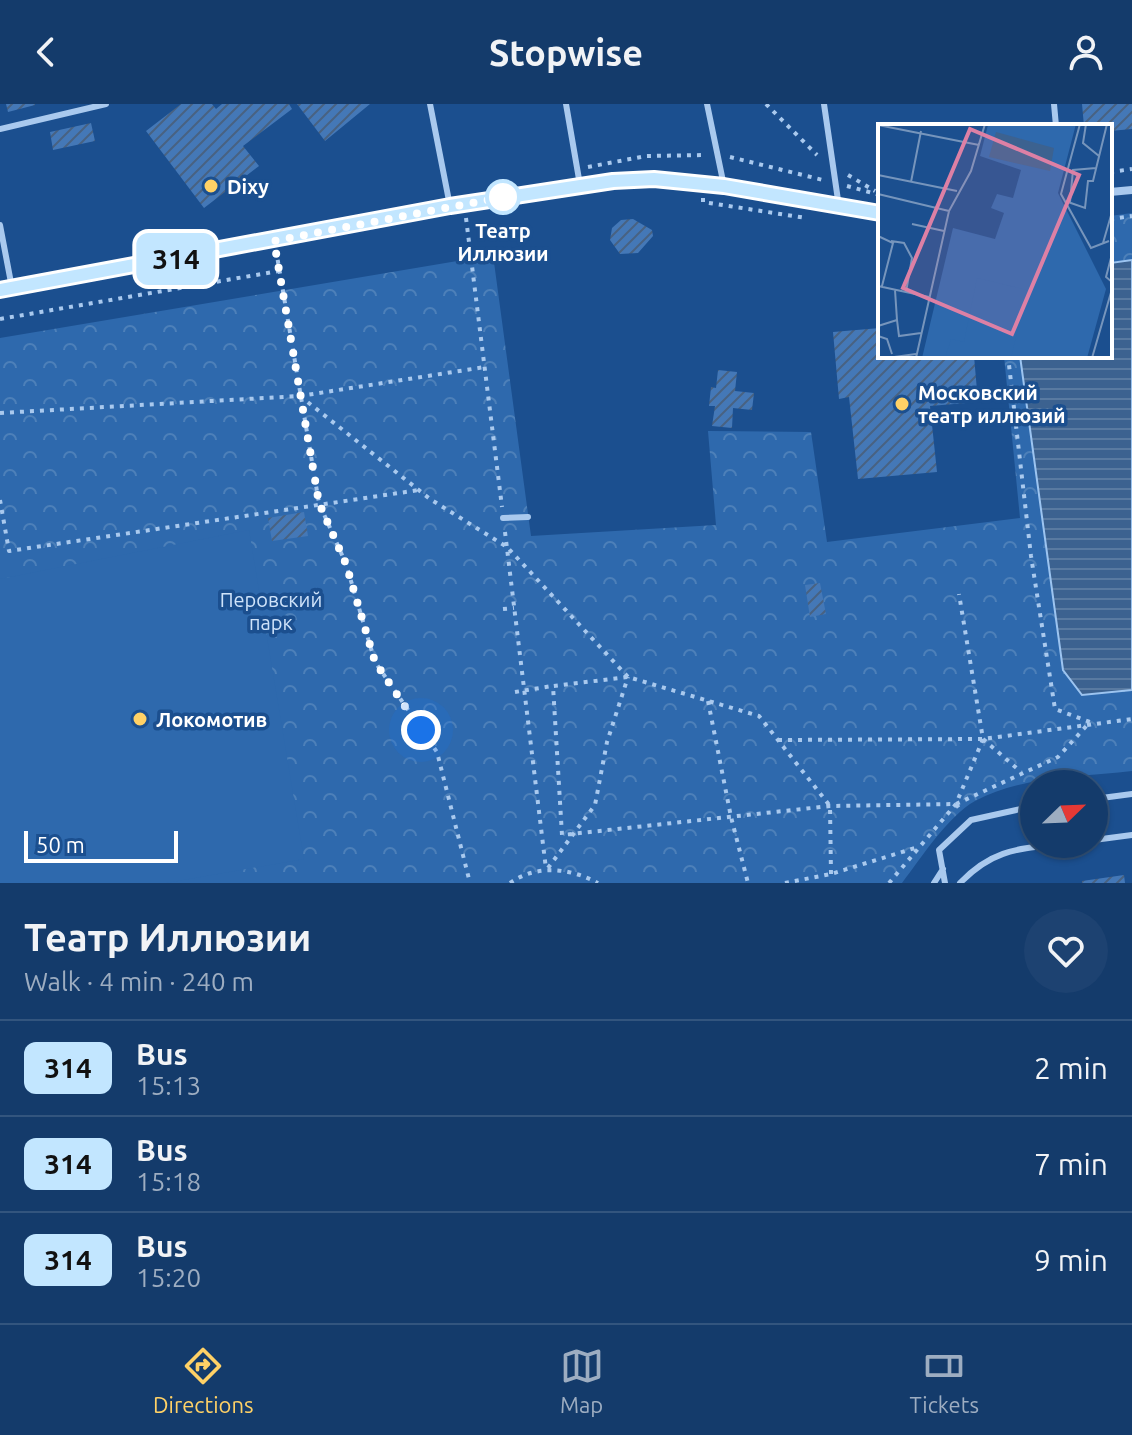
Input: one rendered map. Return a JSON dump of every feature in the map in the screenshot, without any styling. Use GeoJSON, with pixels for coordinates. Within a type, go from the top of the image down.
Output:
{"type":"FeatureCollection","features":[{"type":"Feature","properties":{"kind":"street"},"geometry":{"type":"LineString","coordinates":[[0,290],[450,206],[580,185],[654,179],[724,186],[878,213]]}},
{"type":"Feature","properties":{"kind":"street"},"geometry":{"type":"LineString","coordinates":[[1112,192],[1132,190]]}},
{"type":"Feature","properties":{"kind":"lane"},"geometry":{"type":"LineString","coordinates":[[0,129],[106,104]]}},
{"type":"Feature","properties":{"kind":"lane"},"geometry":{"type":"LineString","coordinates":[[430,104],[450,206]]}},
{"type":"Feature","properties":{"kind":"lane"},"geometry":{"type":"LineString","coordinates":[[566,104],[580,185]]}},
{"type":"Feature","properties":{"kind":"lane"},"geometry":{"type":"LineString","coordinates":[[707,104],[724,186]]}},
{"type":"Feature","properties":{"kind":"lane"},"geometry":{"type":"LineString","coordinates":[[824,104],[839,208]]}},
{"type":"Feature","properties":{"kind":"lane"},"geometry":{"type":"LineString","coordinates":[[1054,104],[1056,124]]}},
{"type":"Feature","properties":{"kind":"lane"},"geometry":{"type":"LineString","coordinates":[[0,225],[12,288]]}},
{"type":"Feature","properties":{"kind":"lane"},"geometry":{"type":"LineString","coordinates":[[503,518],[528,517]]}},
{"type":"Feature","properties":{"kind":"lane"},"geometry":{"type":"LineString","coordinates":[[1108,797],[1132,794]]}},
{"type":"Feature","properties":{"kind":"lane"},"geometry":{"type":"LineString","coordinates":[[945,883],[939,850],[971,820],[1020,809]]}},
{"type":"Feature","properties":{"kind":"lane"},"geometry":{"type":"LineString","coordinates":[[1108,838],[1132,835]]}},
{"type":"Feature","properties":{"kind":"lane"},"geometry":{"type":"LineString","coordinates":[[960,883],[980,863],[1009,850],[1020,849]]}},
{"type":"Feature","properties":{"kind":"lane"},"geometry":{"type":"LineString","coordinates":[[934,883],[943,869]]}},
{"type":"Feature","properties":{"kind":"path"},"geometry":{"type":"LineString","coordinates":[[1112,172],[1132,169]]}},
{"type":"Feature","properties":{"kind":"path"},"geometry":{"type":"LineString","coordinates":[[465,204],[546,869]]}},
{"type":"Feature","properties":{"kind":"path"},"geometry":{"type":"LineString","coordinates":[[1112,219],[1132,216]]}},
{"type":"Feature","properties":{"kind":"path"},"geometry":{"type":"LineString","coordinates":[[274,241],[319,503],[346,564],[375,662],[437,752],[470,883]]}},
{"type":"Feature","properties":{"kind":"path"},"geometry":{"type":"LineString","coordinates":[[0,319],[279,271]]}},
{"type":"Feature","properties":{"kind":"path"},"geometry":{"type":"LineString","coordinates":[[1008,358],[1031,556],[1055,709],[1090,722]]}},
{"type":"Feature","properties":{"kind":"path"},"geometry":{"type":"LineString","coordinates":[[0,413],[300,396],[485,367]]}},
{"type":"Feature","properties":{"kind":"path"},"geometry":{"type":"LineString","coordinates":[[300,396],[419,490],[507,547],[628,677]]}},
{"type":"Feature","properties":{"kind":"path"},"geometry":{"type":"LineString","coordinates":[[0,500],[9,551],[419,490]]}},
{"type":"Feature","properties":{"kind":"path"},"geometry":{"type":"LineString","coordinates":[[889,883],[956,804],[983,739],[959,594]]}},
{"type":"Feature","properties":{"kind":"path"},"geometry":{"type":"LineString","coordinates":[[503,609],[514,608]]}},
{"type":"Feature","properties":{"kind":"path"},"geometry":{"type":"LineString","coordinates":[[546,869],[595,805],[607,742],[628,677]]}},
{"type":"Feature","properties":{"kind":"path"},"geometry":{"type":"LineString","coordinates":[[515,692],[628,677],[759,716],[830,806],[831,874]]}},
{"type":"Feature","properties":{"kind":"path"},"geometry":{"type":"LineString","coordinates":[[553,686],[562,835],[830,806],[956,804],[1020,772]]}},
{"type":"Feature","properties":{"kind":"path"},"geometry":{"type":"LineString","coordinates":[[708,701],[731,817],[748,883]]}},
{"type":"Feature","properties":{"kind":"path"},"geometry":{"type":"LineString","coordinates":[[778,740],[983,739],[1090,722],[1132,719]]}},
{"type":"Feature","properties":{"kind":"path"},"geometry":{"type":"LineString","coordinates":[[1026,770],[1058,757],[1090,722]]}},
{"type":"Feature","properties":{"kind":"path"},"geometry":{"type":"LineString","coordinates":[[983,739],[1020,771]]}},
{"type":"Feature","properties":{"kind":"path"},"geometry":{"type":"LineString","coordinates":[[956,804],[971,820]]}},
{"type":"Feature","properties":{"kind":"path"},"geometry":{"type":"LineString","coordinates":[[785,883],[831,874],[917,847]]}},
{"type":"Feature","properties":{"kind":"path"},"geometry":{"type":"LineString","coordinates":[[510,883],[546,869],[578,873],[598,883]]}},
{"type":"Feature","properties":{"kind":"green space","name":"Перовский парк"},"geometry":{"type":"Polygon","coordinates":[[[1132,213],[1132,771],[1108,773],[1108,770],[1020,770],[1020,785],[975,801],[955,817],[902,883],[0,883],[0,338],[493,255],[531,536],[716,525],[708,431],[811,432],[827,542],[1020,518],[1004,358],[1112,358],[1112,216],[1132,213]]]}},
{"type":"Feature","properties":{"kind":"green space","name":"Локомотив"},"geometry":{"type":"Polygon","coordinates":[[[249,530],[304,859],[166,883],[0,883],[0,579],[249,530]]]}},
{"type":"Feature","properties":{"kind":"shaded area"},"geometry":{"type":"Polygon","coordinates":[[[1132,260],[1132,690],[1082,695],[1063,670],[1020,358],[1112,358],[1112,263],[1132,260]]]}},
{"type":"Feature","properties":{"kind":"building"},"geometry":{"type":"Polygon","coordinates":[[[6,104],[35,104],[35,105],[8,112],[6,104]]]}},
{"type":"Feature","properties":{"kind":"building"},"geometry":{"type":"Polygon","coordinates":[[[181,104],[212,104],[216,109],[222,104],[289,104],[292,109],[243,146],[259,166],[204,208],[146,131],[181,104]]]}},
{"type":"Feature","properties":{"kind":"building"},"geometry":{"type":"Polygon","coordinates":[[[297,104],[370,104],[325,141],[297,104]]]}},
{"type":"Feature","properties":{"kind":"building"},"geometry":{"type":"Polygon","coordinates":[[[1082,104],[1132,104],[1132,129],[1112,131],[1112,124],[1084,124],[1082,104]]]}},
{"type":"Feature","properties":{"kind":"building"},"geometry":{"type":"Polygon","coordinates":[[[91,123],[95,141],[53,150],[50,132],[91,123]]]}},
{"type":"Feature","properties":{"kind":"building"},"geometry":{"type":"Polygon","coordinates":[[[633,219],[652,230],[653,236],[638,253],[620,254],[610,240],[612,228],[621,220],[633,219]]]}},
{"type":"Feature","properties":{"kind":"building","name":"Московский театр иллюзий"},"geometry":{"type":"Polygon","coordinates":[[[878,328],[878,358],[974,358],[978,402],[930,406],[937,472],[858,479],[849,397],[839,399],[833,332],[878,328]]]}},
{"type":"Feature","properties":{"kind":"building"},"geometry":{"type":"Polygon","coordinates":[[[718,370],[737,372],[735,391],[754,393],[752,410],[733,408],[732,428],[712,426],[715,406],[709,406],[711,387],[716,388],[718,370]]]}},
{"type":"Feature","properties":{"kind":"building"},"geometry":{"type":"Polygon","coordinates":[[[304,512],[308,536],[272,541],[268,518],[304,512]]]}},
{"type":"Feature","properties":{"kind":"building"},"geometry":{"type":"Polygon","coordinates":[[[820,583],[826,614],[810,617],[805,585],[820,583]]]}},
{"type":"Feature","properties":{"kind":"building"},"geometry":{"type":"Polygon","coordinates":[[[1124,875],[1125,883],[1082,883],[1082,881],[1124,875]]]}},
{"type":"Feature","properties":{"kind":"bus line","name":"314"},"geometry":{"type":"LineString","coordinates":[[0,290],[450,206],[613,181],[654,179],[724,186],[878,213]]}},
{"type":"Feature","properties":{"kind":"place","name":"Dixy"},"geometry":{"type":"Point","coordinates":[211,186]}},
{"type":"Feature","properties":{"kind":"place","name":"Театр Иллюзии"},"geometry":{"type":"Point","coordinates":[503,197]}},
{"type":"Feature","properties":{"kind":"place","name":"Московский театр иллюзий"},"geometry":{"type":"Point","coordinates":[902,404]}},
{"type":"Feature","properties":{"kind":"place","name":"Локомотив"},"geometry":{"type":"Point","coordinates":[140,719]}},
{"type":"Feature","properties":{"kind":"route"},"geometry":{"type":"LineString","coordinates":[[421,730],[375,662],[346,564],[319,503],[274,241],[503,197]]}}]}
